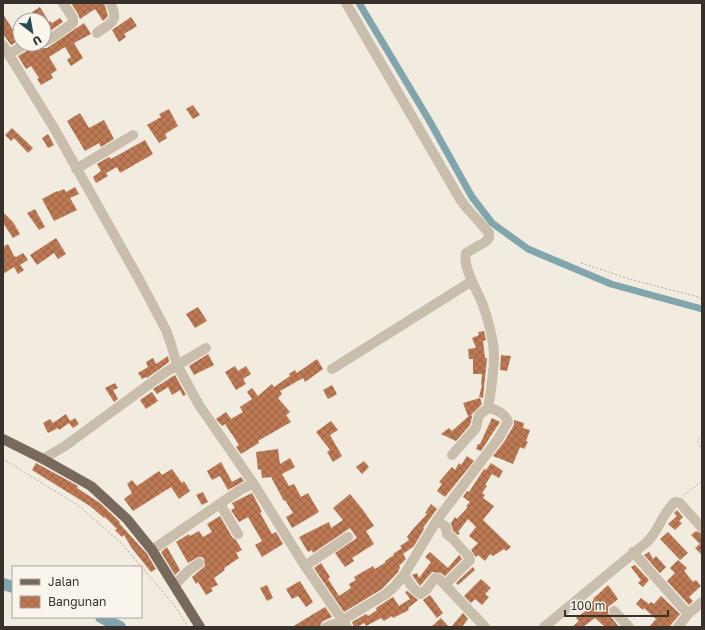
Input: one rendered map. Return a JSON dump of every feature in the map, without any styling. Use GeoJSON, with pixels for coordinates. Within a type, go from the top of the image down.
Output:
{"type":"FeatureCollection","features":[{"type":"Feature","properties":{"kind":"main road"},"geometry":{"type":"LineString","coordinates":[[3,439],[43,459],[96,490],[127,519],[152,550],[200,627]]}},
{"type":"Feature","properties":{"kind":"street"},"geometry":{"type":"LineString","coordinates":[[52,38],[73,23],[73,18],[63,3]]}},
{"type":"Feature","properties":{"kind":"street"},"geometry":{"type":"LineString","coordinates":[[97,33],[114,20],[115,16],[110,3]]}},
{"type":"Feature","properties":{"kind":"street"},"geometry":{"type":"LineString","coordinates":[[346,3],[460,199],[489,233],[489,238],[485,242],[465,255],[467,268],[486,315],[494,348],[491,394],[488,408],[479,415],[476,428],[452,455]]}},
{"type":"Feature","properties":{"kind":"street"},"geometry":{"type":"LineString","coordinates":[[4,47],[54,128],[143,286],[169,337],[177,365],[202,410],[253,483],[305,566],[345,624]]}},
{"type":"Feature","properties":{"kind":"street"},"geometry":{"type":"LineString","coordinates":[[76,169],[133,135]]}},
{"type":"Feature","properties":{"kind":"street"},"geometry":{"type":"LineString","coordinates":[[332,368],[472,281]]}},
{"type":"Feature","properties":{"kind":"street"},"geometry":{"type":"LineString","coordinates":[[43,459],[65,446],[177,365],[206,348]]}},
{"type":"Feature","properties":{"kind":"street"},"geometry":{"type":"LineString","coordinates":[[326,627],[345,624],[390,591],[404,575],[437,520],[490,452],[507,425],[507,418],[499,412],[488,408]]}},
{"type":"Feature","properties":{"kind":"street"},"geometry":{"type":"LineString","coordinates":[[152,550],[253,483]]}},
{"type":"Feature","properties":{"kind":"street"},"geometry":{"type":"LineString","coordinates":[[544,627],[651,538],[672,504],[677,501],[680,503],[702,528]]}},
{"type":"Feature","properties":{"kind":"street"},"geometry":{"type":"LineString","coordinates":[[220,504],[238,534]]}},
{"type":"Feature","properties":{"kind":"street"},"geometry":{"type":"LineString","coordinates":[[437,520],[446,527],[447,534],[470,559],[445,585]]}},
{"type":"Feature","properties":{"kind":"street"},"geometry":{"type":"LineString","coordinates":[[305,566],[348,537]]}},
{"type":"Feature","properties":{"kind":"street"},"geometry":{"type":"LineString","coordinates":[[633,552],[688,614]]}},
{"type":"Feature","properties":{"kind":"street"},"geometry":{"type":"LineString","coordinates":[[175,585],[187,572],[199,563]]}},
{"type":"Feature","properties":{"kind":"street"},"geometry":{"type":"LineString","coordinates":[[404,575],[412,588],[420,594],[426,590],[435,578],[439,579],[485,627]]}},
{"type":"Feature","properties":{"kind":"street"},"geometry":{"type":"LineString","coordinates":[[678,627],[688,614],[702,602]]}},
{"type":"Feature","properties":{"kind":"street"},"geometry":{"type":"LineString","coordinates":[[614,611],[629,627]]}},
{"type":"Feature","properties":{"kind":"path"},"geometry":{"type":"LineString","coordinates":[[581,263],[633,280],[702,298]]}},
{"type":"Feature","properties":{"kind":"path"},"geometry":{"type":"LineString","coordinates":[[702,436],[698,441],[702,448]]}},
{"type":"Feature","properties":{"kind":"path"},"geometry":{"type":"LineString","coordinates":[[3,459],[79,506],[122,544],[141,566]]}},
{"type":"Feature","properties":{"kind":"path"},"geometry":{"type":"LineString","coordinates":[[677,501],[702,481]]}},
{"type":"Feature","properties":{"kind":"path"},"geometry":{"type":"LineString","coordinates":[[142,567],[175,606],[188,627]]}},
{"type":"Feature","properties":{"kind":"building"},"geometry":{"type":"Polygon","coordinates":[[[71,3],[104,3],[108,16],[103,21],[95,9],[80,19],[71,3]]]}},
{"type":"Feature","properties":{"kind":"building"},"geometry":{"type":"Polygon","coordinates":[[[40,7],[43,12],[32,12],[40,7]]]}},
{"type":"Feature","properties":{"kind":"building"},"geometry":{"type":"Polygon","coordinates":[[[3,14],[12,28],[12,44],[3,34],[3,14]]]}},
{"type":"Feature","properties":{"kind":"building"},"geometry":{"type":"Polygon","coordinates":[[[131,17],[137,26],[124,34],[126,37],[119,42],[112,30],[131,17]]]}},
{"type":"Feature","properties":{"kind":"building"},"geometry":{"type":"Polygon","coordinates":[[[60,18],[63,22],[52,30],[52,23],[60,18]]]}},
{"type":"Feature","properties":{"kind":"building"},"geometry":{"type":"Polygon","coordinates":[[[84,23],[91,34],[74,43],[83,58],[71,66],[67,60],[71,57],[65,47],[49,57],[57,70],[51,74],[53,78],[41,85],[37,79],[39,78],[31,66],[26,69],[18,56],[25,52],[52,52],[52,45],[84,23]]]}},
{"type":"Feature","properties":{"kind":"building"},"geometry":{"type":"Polygon","coordinates":[[[193,105],[200,115],[193,119],[186,109],[193,105]]]}},
{"type":"Feature","properties":{"kind":"building"},"geometry":{"type":"Polygon","coordinates":[[[169,109],[178,126],[165,134],[167,138],[159,143],[147,125],[161,117],[159,114],[169,109]]]}},
{"type":"Feature","properties":{"kind":"building"},"geometry":{"type":"Polygon","coordinates":[[[80,113],[89,128],[104,120],[114,139],[101,147],[99,143],[85,151],[67,121],[80,113]]]}},
{"type":"Feature","properties":{"kind":"building"},"geometry":{"type":"Polygon","coordinates":[[[12,128],[33,148],[28,153],[14,138],[11,141],[5,135],[12,128]]]}},
{"type":"Feature","properties":{"kind":"building"},"geometry":{"type":"Polygon","coordinates":[[[48,134],[54,145],[48,148],[42,138],[48,134]]]}},
{"type":"Feature","properties":{"kind":"building"},"geometry":{"type":"Polygon","coordinates":[[[145,140],[153,154],[120,173],[117,167],[106,173],[108,176],[96,183],[93,177],[101,171],[97,164],[109,157],[111,159],[145,140]]]}},
{"type":"Feature","properties":{"kind":"building"},"geometry":{"type":"Polygon","coordinates":[[[75,187],[79,194],[70,198],[77,210],[54,221],[42,199],[57,191],[64,189],[66,192],[75,187]]]}},
{"type":"Feature","properties":{"kind":"building"},"geometry":{"type":"Polygon","coordinates":[[[35,209],[45,227],[39,230],[27,213],[35,209]]]}},
{"type":"Feature","properties":{"kind":"building"},"geometry":{"type":"Polygon","coordinates":[[[3,212],[13,222],[20,234],[13,238],[3,223],[3,212]]]}},
{"type":"Feature","properties":{"kind":"building"},"geometry":{"type":"Polygon","coordinates":[[[56,238],[66,254],[58,259],[54,253],[37,265],[30,255],[56,238]]]}},
{"type":"Feature","properties":{"kind":"building"},"geometry":{"type":"Polygon","coordinates":[[[8,244],[14,256],[16,257],[23,253],[28,260],[20,265],[24,270],[18,274],[14,267],[3,274],[3,247],[8,244]]]}},
{"type":"Feature","properties":{"kind":"building"},"geometry":{"type":"Polygon","coordinates":[[[198,307],[207,321],[195,328],[186,314],[198,307]]]}},
{"type":"Feature","properties":{"kind":"building"},"geometry":{"type":"Polygon","coordinates":[[[484,331],[486,340],[483,341],[485,358],[487,358],[483,398],[479,397],[482,385],[482,374],[473,374],[473,359],[469,359],[468,349],[476,348],[472,338],[479,335],[478,332],[484,331]]]}},
{"type":"Feature","properties":{"kind":"building"},"geometry":{"type":"Polygon","coordinates":[[[208,354],[214,365],[194,375],[189,366],[208,354]]]}},
{"type":"Feature","properties":{"kind":"building"},"geometry":{"type":"Polygon","coordinates":[[[501,355],[511,356],[507,371],[500,370],[501,355]]]}},
{"type":"Feature","properties":{"kind":"building"},"geometry":{"type":"Polygon","coordinates":[[[168,356],[169,362],[147,378],[142,379],[138,373],[148,367],[146,362],[153,358],[156,364],[168,356]]]}},
{"type":"Feature","properties":{"kind":"building"},"geometry":{"type":"Polygon","coordinates":[[[317,359],[323,369],[305,382],[303,378],[280,391],[282,394],[278,398],[290,412],[286,415],[291,422],[258,441],[259,443],[241,454],[236,447],[239,445],[225,424],[222,426],[216,419],[226,412],[231,419],[243,412],[240,407],[252,399],[247,392],[252,388],[258,396],[272,384],[274,387],[290,376],[289,374],[295,370],[297,373],[317,359]]]}},
{"type":"Feature","properties":{"kind":"building"},"geometry":{"type":"Polygon","coordinates":[[[235,366],[238,371],[246,366],[251,374],[243,379],[246,384],[236,390],[225,372],[235,366]]]}},
{"type":"Feature","properties":{"kind":"building"},"geometry":{"type":"Polygon","coordinates":[[[175,375],[186,395],[183,396],[180,390],[172,395],[168,387],[157,394],[153,389],[175,375]]]}},
{"type":"Feature","properties":{"kind":"building"},"geometry":{"type":"Polygon","coordinates":[[[115,383],[118,388],[113,390],[118,399],[114,402],[105,388],[115,383]]]}},
{"type":"Feature","properties":{"kind":"building"},"geometry":{"type":"Polygon","coordinates":[[[332,385],[337,394],[328,399],[323,390],[332,385]]]}},
{"type":"Feature","properties":{"kind":"building"},"geometry":{"type":"Polygon","coordinates":[[[152,392],[158,401],[146,409],[140,400],[152,392]]]}},
{"type":"Feature","properties":{"kind":"building"},"geometry":{"type":"Polygon","coordinates":[[[480,398],[482,404],[471,415],[470,425],[456,441],[441,434],[449,428],[452,431],[470,415],[468,416],[463,403],[480,398]]]}},
{"type":"Feature","properties":{"kind":"building"},"geometry":{"type":"Polygon","coordinates":[[[66,414],[70,421],[75,418],[79,424],[73,428],[69,423],[59,430],[58,428],[48,433],[43,423],[50,419],[53,423],[66,414]]]}},
{"type":"Feature","properties":{"kind":"building"},"geometry":{"type":"Polygon","coordinates":[[[492,418],[500,422],[481,451],[476,449],[478,444],[480,444],[492,418]]]}},
{"type":"Feature","properties":{"kind":"building"},"geometry":{"type":"Polygon","coordinates":[[[514,420],[524,423],[523,428],[530,430],[526,441],[528,442],[524,449],[520,447],[513,464],[493,456],[504,442],[514,425],[514,420]]]}},
{"type":"Feature","properties":{"kind":"building"},"geometry":{"type":"Polygon","coordinates":[[[331,421],[338,430],[330,435],[342,456],[333,462],[327,452],[330,450],[316,432],[331,421]]]}},
{"type":"Feature","properties":{"kind":"building"},"geometry":{"type":"Polygon","coordinates":[[[278,449],[280,464],[290,458],[295,467],[282,474],[289,486],[294,484],[301,497],[308,493],[319,512],[292,528],[286,517],[293,513],[285,500],[284,501],[271,477],[262,478],[261,469],[258,470],[256,452],[278,449]]]}},
{"type":"Feature","properties":{"kind":"building"},"geometry":{"type":"Polygon","coordinates":[[[467,456],[474,461],[445,497],[437,491],[442,484],[439,482],[452,467],[455,470],[459,463],[461,465],[467,456]]]}},
{"type":"Feature","properties":{"kind":"building"},"geometry":{"type":"Polygon","coordinates":[[[364,461],[369,467],[362,474],[356,467],[364,461]]]}},
{"type":"Feature","properties":{"kind":"building"},"geometry":{"type":"Polygon","coordinates":[[[221,462],[232,482],[241,477],[244,481],[228,490],[220,476],[212,480],[207,471],[221,462]]]}},
{"type":"Feature","properties":{"kind":"building"},"geometry":{"type":"Polygon","coordinates":[[[36,463],[78,486],[77,488],[100,503],[120,522],[119,523],[147,554],[156,569],[151,572],[131,547],[124,535],[122,537],[115,530],[117,529],[105,517],[104,518],[90,506],[32,470],[36,463]]]}},
{"type":"Feature","properties":{"kind":"building"},"geometry":{"type":"Polygon","coordinates":[[[491,463],[503,471],[499,478],[492,474],[485,485],[487,486],[482,493],[485,495],[483,498],[494,506],[483,520],[511,547],[506,551],[504,549],[493,556],[490,554],[485,561],[478,555],[476,557],[471,550],[478,543],[469,536],[476,527],[468,519],[458,532],[460,533],[458,535],[453,531],[451,523],[455,517],[457,519],[468,507],[466,506],[470,502],[463,497],[467,491],[469,492],[484,469],[486,470],[491,463]]]}},
{"type":"Feature","properties":{"kind":"building"},"geometry":{"type":"Polygon","coordinates":[[[172,469],[182,483],[184,481],[190,491],[179,499],[171,487],[133,511],[124,499],[132,493],[127,484],[132,480],[137,486],[159,471],[162,475],[172,469]]]}},
{"type":"Feature","properties":{"kind":"building"},"geometry":{"type":"Polygon","coordinates":[[[203,492],[208,502],[202,505],[196,495],[203,492]]]}},
{"type":"Feature","properties":{"kind":"building"},"geometry":{"type":"Polygon","coordinates":[[[252,493],[262,512],[260,513],[272,534],[276,532],[283,544],[262,557],[255,545],[262,541],[248,517],[239,522],[231,510],[235,508],[232,503],[252,493]]]}},
{"type":"Feature","properties":{"kind":"building"},"geometry":{"type":"Polygon","coordinates":[[[350,494],[374,526],[366,531],[374,544],[352,558],[354,561],[345,567],[335,553],[357,538],[350,528],[313,553],[312,550],[308,552],[299,537],[329,522],[331,528],[343,520],[333,508],[350,494]]]}},
{"type":"Feature","properties":{"kind":"building"},"geometry":{"type":"Polygon","coordinates":[[[431,504],[437,509],[423,528],[424,529],[414,546],[403,554],[406,559],[399,566],[399,571],[382,589],[344,612],[314,568],[321,563],[330,577],[328,579],[339,596],[351,588],[349,584],[356,580],[354,577],[373,566],[375,569],[386,562],[385,561],[402,548],[400,546],[409,540],[407,537],[427,514],[425,513],[431,504]]]}},
{"type":"Feature","properties":{"kind":"building"},"geometry":{"type":"Polygon","coordinates":[[[677,510],[683,517],[679,521],[682,523],[675,530],[668,524],[677,516],[674,513],[677,510]]]}},
{"type":"Feature","properties":{"kind":"building"},"geometry":{"type":"Polygon","coordinates":[[[220,516],[232,537],[236,540],[242,550],[236,553],[239,558],[224,568],[225,570],[214,578],[218,585],[211,588],[213,591],[206,595],[198,582],[196,584],[192,577],[205,566],[204,559],[202,557],[198,557],[188,563],[176,542],[189,534],[190,536],[199,531],[203,537],[212,532],[207,524],[220,516]]]}},
{"type":"Feature","properties":{"kind":"building"},"geometry":{"type":"Polygon","coordinates":[[[696,531],[702,534],[702,555],[695,548],[700,544],[691,535],[696,531]]]}},
{"type":"Feature","properties":{"kind":"building"},"geometry":{"type":"Polygon","coordinates":[[[668,532],[688,553],[680,560],[660,539],[668,532]]]}},
{"type":"Feature","properties":{"kind":"building"},"geometry":{"type":"Polygon","coordinates":[[[167,547],[180,570],[175,575],[161,552],[167,547]]]}},
{"type":"Feature","properties":{"kind":"building"},"geometry":{"type":"Polygon","coordinates":[[[430,552],[448,568],[459,555],[462,559],[445,576],[441,573],[432,572],[420,586],[412,575],[417,573],[419,578],[431,562],[425,557],[430,552]]]}},
{"type":"Feature","properties":{"kind":"building"},"geometry":{"type":"Polygon","coordinates":[[[649,552],[653,559],[656,556],[666,567],[660,573],[644,555],[649,552]]]}},
{"type":"Feature","properties":{"kind":"building"},"geometry":{"type":"Polygon","coordinates":[[[678,560],[687,568],[684,571],[693,582],[696,580],[701,586],[689,597],[693,601],[689,605],[667,581],[675,573],[670,568],[678,560]]]}},
{"type":"Feature","properties":{"kind":"building"},"geometry":{"type":"Polygon","coordinates":[[[635,565],[649,580],[643,587],[638,583],[641,580],[631,567],[635,565]]]}},
{"type":"Feature","properties":{"kind":"building"},"geometry":{"type":"Polygon","coordinates":[[[473,567],[475,570],[458,585],[456,583],[473,567]]]}},
{"type":"Feature","properties":{"kind":"building"},"geometry":{"type":"Polygon","coordinates":[[[481,579],[491,588],[485,594],[489,597],[482,605],[475,599],[471,603],[464,596],[481,579]]]}},
{"type":"Feature","properties":{"kind":"building"},"geometry":{"type":"Polygon","coordinates":[[[300,581],[313,602],[306,607],[298,596],[292,599],[286,589],[300,581]]]}},
{"type":"Feature","properties":{"kind":"building"},"geometry":{"type":"Polygon","coordinates":[[[267,585],[273,598],[267,601],[260,588],[267,585]]]}},
{"type":"Feature","properties":{"kind":"building"},"geometry":{"type":"Polygon","coordinates":[[[608,585],[618,599],[608,607],[608,613],[619,627],[605,627],[595,618],[583,627],[572,627],[579,621],[576,618],[588,609],[586,607],[608,585]]]}},
{"type":"Feature","properties":{"kind":"building"},"geometry":{"type":"Polygon","coordinates":[[[407,591],[418,600],[408,608],[409,610],[393,618],[392,616],[384,621],[381,618],[366,626],[364,623],[354,627],[352,622],[366,614],[368,616],[377,610],[376,608],[393,597],[399,606],[410,599],[405,592],[407,591]]]}},
{"type":"Feature","properties":{"kind":"building"},"geometry":{"type":"Polygon","coordinates":[[[430,595],[443,613],[437,618],[423,600],[430,595]]]}},
{"type":"Feature","properties":{"kind":"building"},"geometry":{"type":"Polygon","coordinates":[[[661,596],[680,614],[669,627],[649,627],[656,619],[644,608],[643,610],[636,604],[641,598],[649,604],[651,602],[654,604],[661,596]]]}},
{"type":"Feature","properties":{"kind":"building"},"geometry":{"type":"Polygon","coordinates":[[[325,607],[332,617],[323,621],[320,627],[292,627],[325,607]]]}},
{"type":"Feature","properties":{"kind":"building"},"geometry":{"type":"Polygon","coordinates":[[[463,613],[468,619],[462,627],[451,627],[463,613]]]}},
{"type":"Feature","properties":{"kind":"building"},"geometry":{"type":"Polygon","coordinates":[[[441,618],[449,627],[431,627],[441,618]]]}},
{"type":"Feature","properties":{"kind":"waterway"},"geometry":{"type":"LineString","coordinates":[[359,3],[429,120],[472,197],[492,223],[528,249],[611,284],[702,309]]}},
{"type":"Feature","properties":{"kind":"waterway"},"geometry":{"type":"LineString","coordinates":[[3,584],[12,587]]}},
{"type":"Feature","properties":{"kind":"waterway"},"geometry":{"type":"LineString","coordinates":[[103,618],[120,627]]}}]}
